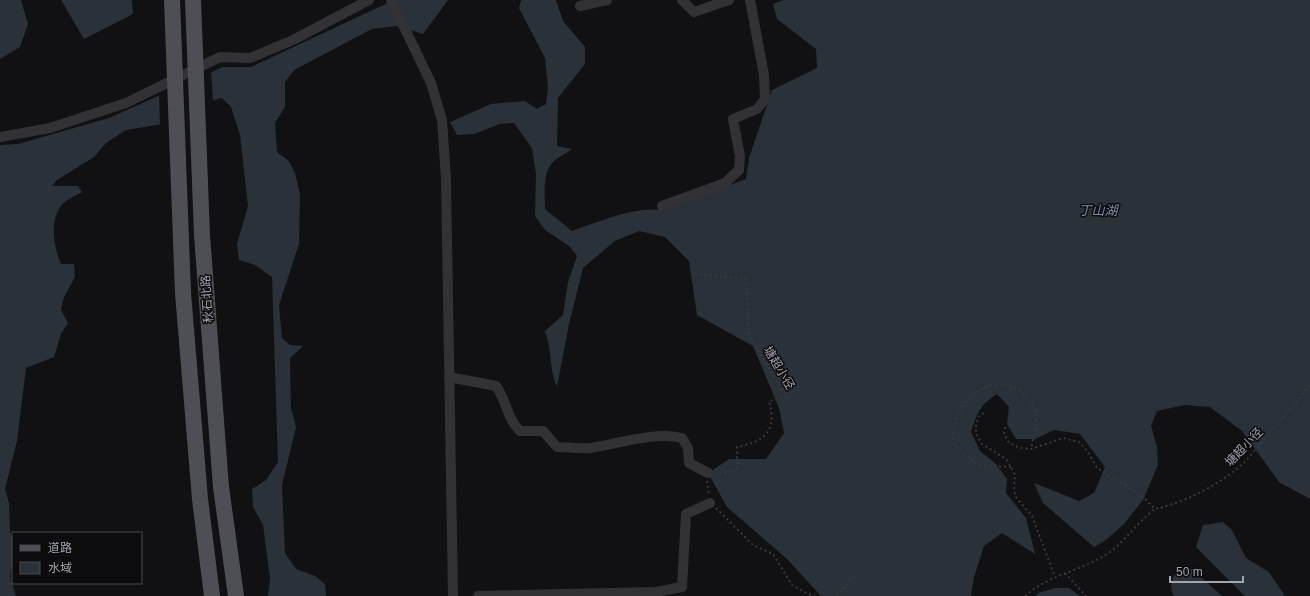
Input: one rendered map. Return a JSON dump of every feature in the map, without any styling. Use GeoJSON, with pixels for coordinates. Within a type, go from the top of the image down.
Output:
{"type":"FeatureCollection","features":[{"type":"Feature","properties":{"kind":"main road","name":"秋石北路"},"geometry":{"type":"LineString","coordinates":[[172,0],[183,293],[200,499],[212,596]]}},
{"type":"Feature","properties":{"kind":"main road","name":"秋石北路"},"geometry":{"type":"LineString","coordinates":[[193,0],[202,235],[221,487],[236,596]]}},
{"type":"Feature","properties":{"kind":"street"},"geometry":{"type":"LineString","coordinates":[[0,137],[50,128],[126,103],[220,57],[250,58],[293,40],[369,0]]}},
{"type":"Feature","properties":{"kind":"street"},"geometry":{"type":"LineString","coordinates":[[391,0],[431,83],[442,120],[446,179],[453,596]]}},
{"type":"Feature","properties":{"kind":"street"},"geometry":{"type":"LineString","coordinates":[[580,6],[607,0]]}},
{"type":"Feature","properties":{"kind":"street"},"geometry":{"type":"LineString","coordinates":[[682,0],[694,12],[729,0]]}},
{"type":"Feature","properties":{"kind":"street"},"geometry":{"type":"LineString","coordinates":[[662,206],[725,183],[739,170],[740,156],[733,119],[757,109],[765,99],[764,75],[750,0]]}},
{"type":"Feature","properties":{"kind":"street"},"geometry":{"type":"LineString","coordinates":[[449,376],[496,386],[501,393],[513,424],[520,431],[543,431],[557,447],[589,448],[640,439],[674,436],[682,438],[688,448],[689,463],[710,474]]}},
{"type":"Feature","properties":{"kind":"street"},"geometry":{"type":"LineString","coordinates":[[478,596],[656,594],[682,587],[686,514],[710,503]]}},
{"type":"Feature","properties":{"kind":"path","name":"塘超小径"},"geometry":{"type":"LineString","coordinates":[[695,274],[746,279],[749,336],[787,397],[769,401],[773,416],[770,428],[764,437],[753,444],[737,446],[737,471],[710,474]]}},
{"type":"Feature","properties":{"kind":"path"},"geometry":{"type":"LineString","coordinates":[[1011,467],[978,465],[954,446],[954,423],[958,411],[981,388],[997,384],[1012,387],[1023,393],[1033,405],[1036,416],[1031,449]]}},
{"type":"Feature","properties":{"kind":"path","name":"塘超小径"},"geometry":{"type":"LineString","coordinates":[[1025,596],[1038,585],[1109,552],[1142,518],[1155,509],[1196,495],[1232,473],[1244,463],[1310,386]]}},
{"type":"Feature","properties":{"kind":"path"},"geometry":{"type":"LineString","coordinates":[[984,413],[979,416],[976,424],[976,434],[982,444],[1006,459],[1011,467],[1015,475],[1015,496],[1032,516],[1055,577]]}},
{"type":"Feature","properties":{"kind":"path"},"geometry":{"type":"LineString","coordinates":[[1005,427],[1004,434],[1009,443],[1020,448],[1031,449],[1063,438],[1079,442],[1088,452],[1097,468],[1142,496],[1155,509]]}},
{"type":"Feature","properties":{"kind":"path"},"geometry":{"type":"LineString","coordinates":[[710,474],[710,503],[753,545],[773,554],[792,585],[815,596]]}},
{"type":"Feature","properties":{"kind":"path"},"geometry":{"type":"LineString","coordinates":[[1065,573],[1086,596]]}},
{"type":"Feature","properties":{"kind":"path"},"geometry":{"type":"LineString","coordinates":[[836,596],[855,575]]}},
{"type":"Feature","properties":{"kind":"water"},"geometry":{"type":"Polygon","coordinates":[[[0,0],[21,0],[28,24],[20,47],[0,59],[0,0]]]}},
{"type":"Feature","properties":{"kind":"water"},"geometry":{"type":"Polygon","coordinates":[[[61,0],[132,0],[133,14],[84,39],[61,0]]]}},
{"type":"Feature","properties":{"kind":"water"},"geometry":{"type":"Polygon","coordinates":[[[394,0],[448,0],[423,34],[396,26],[372,29],[294,70],[285,82],[285,107],[275,123],[277,152],[289,161],[295,173],[300,194],[299,244],[279,305],[282,338],[290,345],[303,346],[290,358],[291,408],[296,427],[282,485],[285,553],[296,569],[315,576],[325,584],[326,596],[268,596],[270,578],[263,525],[253,507],[252,489],[266,480],[278,462],[272,277],[255,265],[239,260],[237,244],[248,206],[240,135],[231,107],[222,98],[187,107],[163,124],[126,130],[106,143],[94,157],[57,180],[52,186],[78,186],[82,192],[61,206],[57,212],[54,227],[56,250],[61,264],[74,264],[75,277],[64,297],[61,310],[68,323],[61,334],[54,357],[26,368],[17,441],[5,489],[9,503],[10,532],[12,537],[12,566],[10,577],[16,596],[0,596],[0,145],[18,144],[109,118],[223,67],[251,67],[394,0]]]}},
{"type":"Feature","properties":{"kind":"water","name":"丁山湖"},"geometry":{"type":"Polygon","coordinates":[[[521,0],[556,0],[563,21],[585,47],[585,64],[558,98],[557,146],[572,149],[554,161],[550,166],[545,184],[545,209],[572,231],[627,213],[662,210],[746,179],[749,158],[772,90],[817,68],[816,49],[777,19],[773,4],[784,0],[1310,0],[1310,499],[1279,482],[1242,431],[1210,407],[1185,405],[1157,411],[1151,426],[1157,447],[1158,465],[1143,500],[1124,524],[1106,540],[1094,547],[1043,503],[1034,483],[1079,501],[1094,493],[1105,467],[1080,434],[1054,430],[1035,439],[1016,439],[1007,424],[1009,407],[997,394],[980,410],[971,432],[980,451],[995,463],[1007,479],[1006,493],[1026,518],[1035,554],[1002,533],[984,546],[974,577],[971,596],[821,596],[787,559],[727,507],[708,473],[729,459],[766,459],[784,433],[779,408],[753,346],[697,315],[689,261],[665,237],[639,231],[615,241],[583,268],[569,324],[557,387],[554,380],[549,345],[545,331],[563,315],[568,282],[577,256],[569,246],[545,230],[535,216],[536,174],[532,148],[514,123],[500,124],[474,134],[457,135],[450,122],[491,104],[525,101],[537,109],[546,104],[548,88],[545,58],[519,8],[521,0]]]}},
{"type":"Feature","properties":{"kind":"water"},"geometry":{"type":"Polygon","coordinates":[[[1223,522],[1232,530],[1246,558],[1269,572],[1285,596],[1245,596],[1196,547],[1203,525],[1223,522]]]}},
{"type":"Feature","properties":{"kind":"water"},"geometry":{"type":"Polygon","coordinates":[[[1179,568],[1192,569],[1222,596],[1174,596],[1171,585],[1174,575],[1179,568]]]}},
{"type":"Feature","properties":{"kind":"water"},"geometry":{"type":"Polygon","coordinates":[[[1055,588],[1069,588],[1080,596],[1036,596],[1038,593],[1055,588]]]}},
{"type":"Feature","properties":{"kind":"pier"},"geometry":{"type":"Polygon","coordinates":[[[211,70],[213,102],[187,109],[160,126],[159,92],[211,70]]]}}]}
